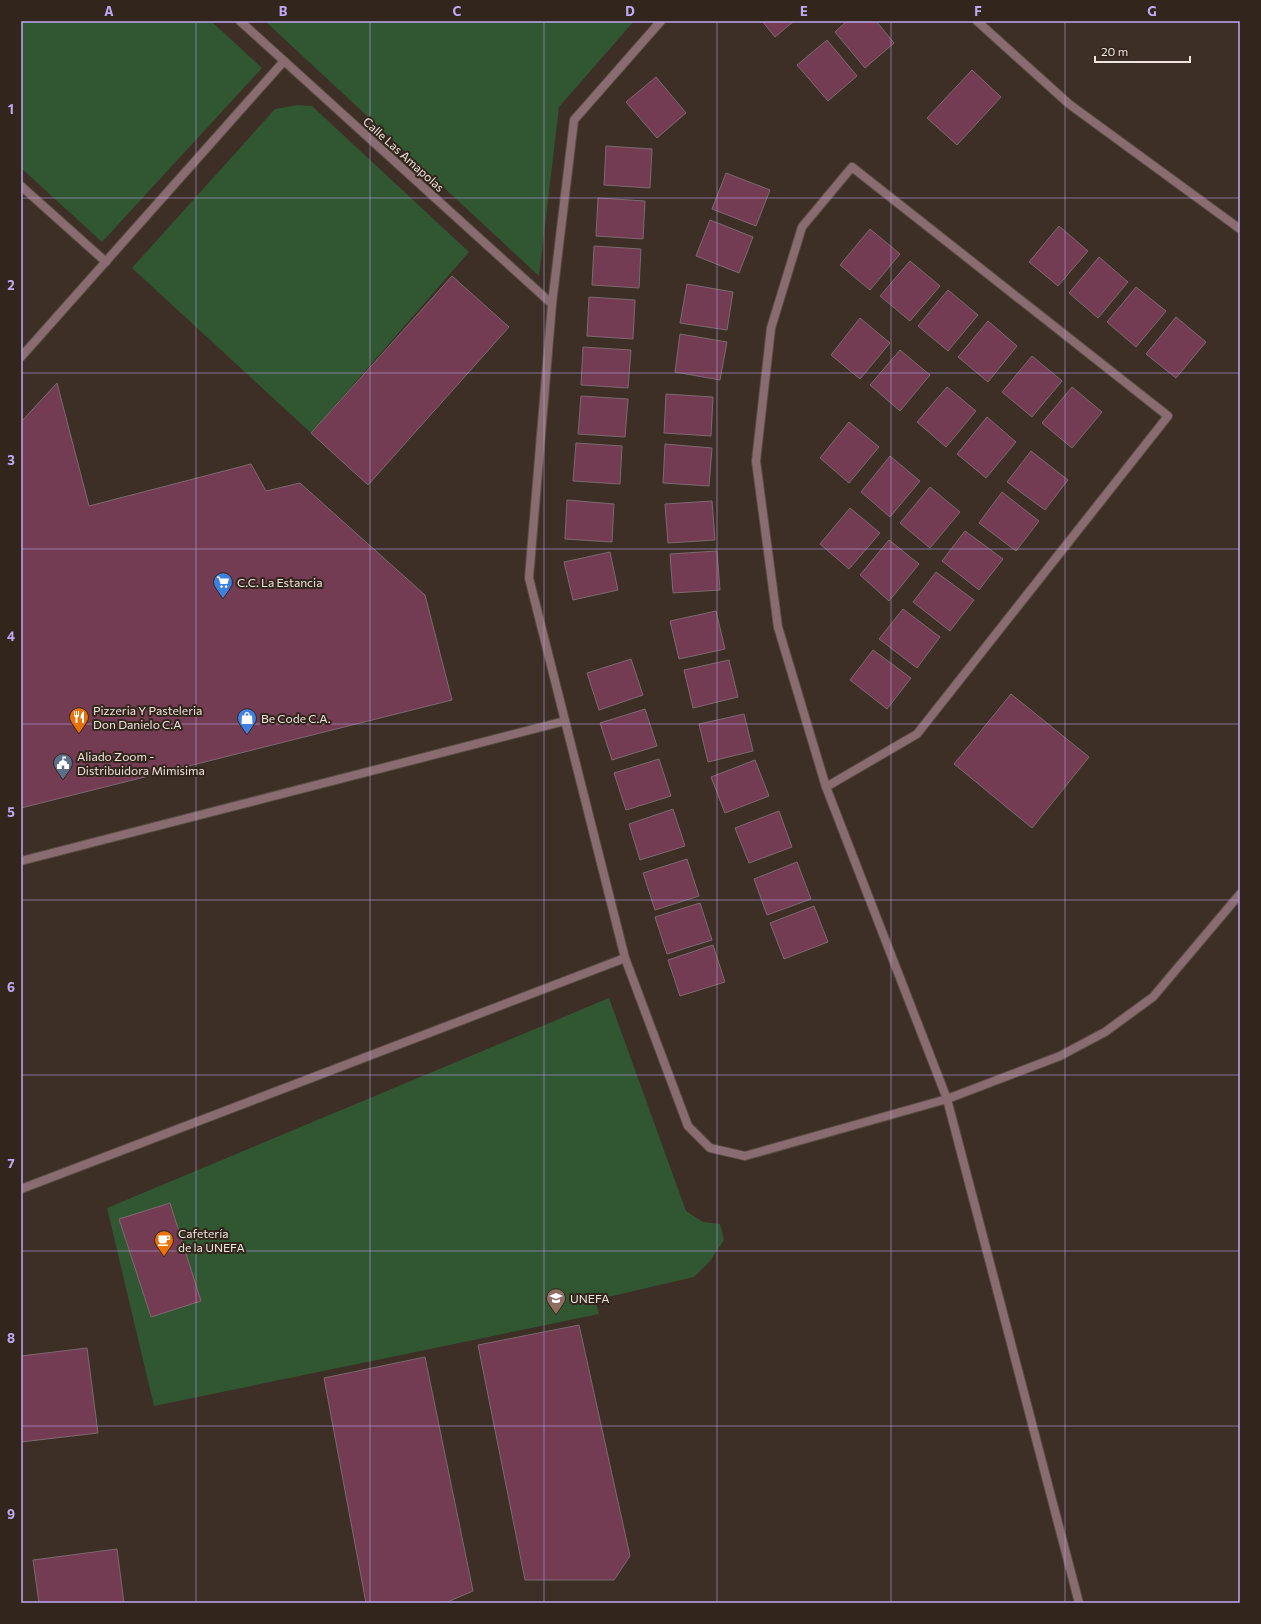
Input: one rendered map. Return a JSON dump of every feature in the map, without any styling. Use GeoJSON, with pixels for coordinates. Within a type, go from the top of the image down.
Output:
{"type":"FeatureCollection","features":[{"type":"Feature","properties":{"kind":"street","name":"Calle Las Amapolas"},"geometry":{"type":"LineString","coordinates":[[240,21],[552,304]]}},
{"type":"Feature","properties":{"kind":"street"},"geometry":{"type":"LineString","coordinates":[[661,21],[574,120],[552,304],[529,578],[625,958],[688,1126],[710,1148],[745,1156],[947,1099],[1060,1056],[1105,1032],[1153,997],[1240,894]]}},
{"type":"Feature","properties":{"kind":"street"},"geometry":{"type":"LineString","coordinates":[[977,21],[1069,104],[1240,229]]}},
{"type":"Feature","properties":{"kind":"street"},"geometry":{"type":"LineString","coordinates":[[21,358],[284,61]]}},
{"type":"Feature","properties":{"kind":"street"},"geometry":{"type":"LineString","coordinates":[[826,787],[917,734],[1168,416],[852,167],[802,227],[771,328],[756,461],[778,626],[826,787],[947,1099],[1079,1603]]}},
{"type":"Feature","properties":{"kind":"street"},"geometry":{"type":"LineString","coordinates":[[21,186],[106,262]]}},
{"type":"Feature","properties":{"kind":"street"},"geometry":{"type":"LineString","coordinates":[[21,861],[565,720]]}},
{"type":"Feature","properties":{"kind":"street"},"geometry":{"type":"LineString","coordinates":[[21,1189],[625,958]]}},
{"type":"Feature","properties":{"kind":"green space"},"geometry":{"type":"Polygon","coordinates":[[[21,21],[211,21],[262,68],[102,242],[21,168],[21,21]]]}},
{"type":"Feature","properties":{"kind":"green space"},"geometry":{"type":"Polygon","coordinates":[[[265,21],[634,21],[559,107],[539,276],[265,21]]]}},
{"type":"Feature","properties":{"kind":"green space"},"geometry":{"type":"Polygon","coordinates":[[[298,105],[312,106],[469,252],[311,433],[132,268],[275,109],[298,105]]]}},
{"type":"Feature","properties":{"kind":"green space"},"geometry":{"type":"Polygon","coordinates":[[[609,998],[686,1211],[703,1222],[720,1224],[724,1240],[710,1261],[694,1277],[595,1300],[599,1314],[154,1406],[107,1208],[609,998]]]}},
{"type":"Feature","properties":{"kind":"building"},"geometry":{"type":"Polygon","coordinates":[[[762,21],[794,21],[775,37],[762,21]]]}},
{"type":"Feature","properties":{"kind":"building"},"geometry":{"type":"Polygon","coordinates":[[[847,21],[876,21],[894,43],[865,68],[835,32],[847,21]]]}},
{"type":"Feature","properties":{"kind":"building"},"geometry":{"type":"Polygon","coordinates":[[[827,40],[857,76],[828,101],[797,65],[827,40]]]}},
{"type":"Feature","properties":{"kind":"building"},"geometry":{"type":"Polygon","coordinates":[[[972,70],[1001,97],[957,145],[927,118],[972,70]]]}},
{"type":"Feature","properties":{"kind":"building"},"geometry":{"type":"Polygon","coordinates":[[[656,77],[686,113],[657,138],[626,102],[656,77]]]}},
{"type":"Feature","properties":{"kind":"building"},"geometry":{"type":"Polygon","coordinates":[[[606,146],[652,149],[650,188],[604,185],[606,146]]]}},
{"type":"Feature","properties":{"kind":"building"},"geometry":{"type":"Polygon","coordinates":[[[726,173],[770,190],[756,226],[712,209],[726,173]]]}},
{"type":"Feature","properties":{"kind":"building"},"geometry":{"type":"Polygon","coordinates":[[[598,198],[645,201],[643,239],[596,236],[598,198]]]}},
{"type":"Feature","properties":{"kind":"building"},"geometry":{"type":"Polygon","coordinates":[[[710,220],[753,237],[739,273],[696,256],[710,220]]]}},
{"type":"Feature","properties":{"kind":"building"},"geometry":{"type":"Polygon","coordinates":[[[1059,226],[1088,251],[1058,286],[1029,262],[1059,226]]]}},
{"type":"Feature","properties":{"kind":"building"},"geometry":{"type":"Polygon","coordinates":[[[870,229],[900,254],[870,290],[840,265],[870,229]]]}},
{"type":"Feature","properties":{"kind":"building"},"geometry":{"type":"Polygon","coordinates":[[[594,246],[641,249],[639,288],[592,285],[594,246]]]}},
{"type":"Feature","properties":{"kind":"building"},"geometry":{"type":"Polygon","coordinates":[[[1099,257],[1128,282],[1098,318],[1069,293],[1099,257]]]}},
{"type":"Feature","properties":{"kind":"building"},"geometry":{"type":"Polygon","coordinates":[[[910,261],[940,286],[910,321],[880,296],[910,261]]]}},
{"type":"Feature","properties":{"kind":"building"},"geometry":{"type":"Polygon","coordinates":[[[452,276],[509,327],[368,485],[311,433],[452,276]]]}},
{"type":"Feature","properties":{"kind":"building"},"geometry":{"type":"Polygon","coordinates":[[[687,284],[733,292],[727,330],[680,323],[687,284]]]}},
{"type":"Feature","properties":{"kind":"building"},"geometry":{"type":"Polygon","coordinates":[[[1136,287],[1166,311],[1136,347],[1107,322],[1136,287]]]}},
{"type":"Feature","properties":{"kind":"building"},"geometry":{"type":"Polygon","coordinates":[[[948,290],[978,315],[948,351],[918,326],[948,290]]]}},
{"type":"Feature","properties":{"kind":"building"},"geometry":{"type":"Polygon","coordinates":[[[589,297],[635,300],[633,339],[587,336],[589,297]]]}},
{"type":"Feature","properties":{"kind":"building"},"geometry":{"type":"Polygon","coordinates":[[[1176,317],[1206,342],[1176,378],[1146,354],[1176,317]]]}},
{"type":"Feature","properties":{"kind":"building"},"geometry":{"type":"Polygon","coordinates":[[[860,318],[890,343],[860,379],[831,355],[860,318]]]}},
{"type":"Feature","properties":{"kind":"building"},"geometry":{"type":"Polygon","coordinates":[[[988,321],[1017,346],[988,382],[958,357],[988,321]]]}},
{"type":"Feature","properties":{"kind":"building"},"geometry":{"type":"Polygon","coordinates":[[[680,334],[727,342],[720,380],[675,372],[680,334]]]}},
{"type":"Feature","properties":{"kind":"building"},"geometry":{"type":"Polygon","coordinates":[[[583,347],[631,350],[628,388],[581,385],[583,347]]]}},
{"type":"Feature","properties":{"kind":"building"},"geometry":{"type":"Polygon","coordinates":[[[900,350],[930,375],[900,411],[870,385],[900,350]]]}},
{"type":"Feature","properties":{"kind":"building"},"geometry":{"type":"Polygon","coordinates":[[[1032,356],[1062,381],[1032,417],[1002,392],[1032,356]]]}},
{"type":"Feature","properties":{"kind":"building","name":"C.C. La Estancia"},"geometry":{"type":"Polygon","coordinates":[[[57,383],[89,506],[251,464],[266,491],[300,483],[425,595],[452,700],[21,808],[21,422],[57,383]]]}},
{"type":"Feature","properties":{"kind":"building"},"geometry":{"type":"Polygon","coordinates":[[[947,387],[976,411],[946,447],[917,422],[947,387]]]}},
{"type":"Feature","properties":{"kind":"building"},"geometry":{"type":"Polygon","coordinates":[[[1072,387],[1102,412],[1072,448],[1042,423],[1072,387]]]}},
{"type":"Feature","properties":{"kind":"building"},"geometry":{"type":"Polygon","coordinates":[[[666,394],[713,397],[711,436],[664,433],[666,394]]]}},
{"type":"Feature","properties":{"kind":"building"},"geometry":{"type":"Polygon","coordinates":[[[581,396],[628,399],[625,437],[578,434],[581,396]]]}},
{"type":"Feature","properties":{"kind":"building"},"geometry":{"type":"Polygon","coordinates":[[[987,417],[1016,442],[986,478],[957,454],[987,417]]]}},
{"type":"Feature","properties":{"kind":"building"},"geometry":{"type":"Polygon","coordinates":[[[849,422],[879,447],[849,483],[820,458],[849,422]]]}},
{"type":"Feature","properties":{"kind":"building"},"geometry":{"type":"Polygon","coordinates":[[[576,443],[622,446],[620,484],[573,481],[576,443]]]}},
{"type":"Feature","properties":{"kind":"building"},"geometry":{"type":"Polygon","coordinates":[[[665,444],[712,448],[709,486],[663,483],[665,444]]]}},
{"type":"Feature","properties":{"kind":"building"},"geometry":{"type":"Polygon","coordinates":[[[1031,451],[1068,480],[1045,510],[1007,482],[1031,451]]]}},
{"type":"Feature","properties":{"kind":"building"},"geometry":{"type":"Polygon","coordinates":[[[890,456],[920,481],[890,517],[861,492],[890,456]]]}},
{"type":"Feature","properties":{"kind":"building"},"geometry":{"type":"Polygon","coordinates":[[[930,487],[960,512],[930,548],[900,523],[930,487]]]}},
{"type":"Feature","properties":{"kind":"building"},"geometry":{"type":"Polygon","coordinates":[[[1002,492],[1039,521],[1016,551],[979,523],[1002,492]]]}},
{"type":"Feature","properties":{"kind":"building"},"geometry":{"type":"Polygon","coordinates":[[[567,500],[614,504],[612,542],[565,539],[567,500]]]}},
{"type":"Feature","properties":{"kind":"building"},"geometry":{"type":"Polygon","coordinates":[[[712,501],[715,540],[668,543],[665,504],[712,501]]]}},
{"type":"Feature","properties":{"kind":"building"},"geometry":{"type":"Polygon","coordinates":[[[850,508],[880,533],[849,569],[820,544],[850,508]]]}},
{"type":"Feature","properties":{"kind":"building"},"geometry":{"type":"Polygon","coordinates":[[[965,531],[1003,559],[979,590],[942,561],[965,531]]]}},
{"type":"Feature","properties":{"kind":"building"},"geometry":{"type":"Polygon","coordinates":[[[889,540],[919,564],[889,601],[860,575],[889,540]]]}},
{"type":"Feature","properties":{"kind":"building"},"geometry":{"type":"Polygon","coordinates":[[[717,551],[720,590],[673,593],[670,554],[717,551]]]}},
{"type":"Feature","properties":{"kind":"building"},"geometry":{"type":"Polygon","coordinates":[[[610,552],[618,590],[573,600],[564,562],[610,552]]]}},
{"type":"Feature","properties":{"kind":"building"},"geometry":{"type":"Polygon","coordinates":[[[936,572],[974,600],[950,631],[913,602],[936,572]]]}},
{"type":"Feature","properties":{"kind":"building"},"geometry":{"type":"Polygon","coordinates":[[[903,609],[940,637],[917,668],[879,639],[903,609]]]}},
{"type":"Feature","properties":{"kind":"building"},"geometry":{"type":"Polygon","coordinates":[[[716,611],[725,649],[679,659],[670,621],[716,611]]]}},
{"type":"Feature","properties":{"kind":"building"},"geometry":{"type":"Polygon","coordinates":[[[873,650],[911,678],[887,709],[850,680],[873,650]]]}},
{"type":"Feature","properties":{"kind":"building"},"geometry":{"type":"Polygon","coordinates":[[[631,659],[643,695],[599,710],[587,673],[631,659]]]}},
{"type":"Feature","properties":{"kind":"building"},"geometry":{"type":"Polygon","coordinates":[[[729,660],[738,697],[693,708],[684,670],[729,660]]]}},
{"type":"Feature","properties":{"kind":"building"},"geometry":{"type":"Polygon","coordinates":[[[1011,694],[1089,757],[1032,828],[954,764],[1011,694]]]}},
{"type":"Feature","properties":{"kind":"building"},"geometry":{"type":"Polygon","coordinates":[[[645,709],[657,746],[612,760],[600,723],[645,709]]]}},
{"type":"Feature","properties":{"kind":"building"},"geometry":{"type":"Polygon","coordinates":[[[744,714],[753,751],[708,762],[699,724],[744,714]]]}},
{"type":"Feature","properties":{"kind":"building"},"geometry":{"type":"Polygon","coordinates":[[[659,759],[671,796],[626,810],[614,773],[659,759]]]}},
{"type":"Feature","properties":{"kind":"building"},"geometry":{"type":"Polygon","coordinates":[[[755,760],[769,796],[725,813],[711,777],[755,760]]]}},
{"type":"Feature","properties":{"kind":"building"},"geometry":{"type":"Polygon","coordinates":[[[673,809],[685,846],[640,860],[629,824],[673,809]]]}},
{"type":"Feature","properties":{"kind":"building"},"geometry":{"type":"Polygon","coordinates":[[[779,811],[792,847],[749,863],[735,828],[779,811]]]}},
{"type":"Feature","properties":{"kind":"building"},"geometry":{"type":"Polygon","coordinates":[[[687,859],[699,896],[655,910],[643,873],[687,859]]]}},
{"type":"Feature","properties":{"kind":"building"},"geometry":{"type":"Polygon","coordinates":[[[797,862],[811,899],[767,915],[754,879],[797,862]]]}},
{"type":"Feature","properties":{"kind":"building"},"geometry":{"type":"Polygon","coordinates":[[[700,903],[712,940],[667,954],[655,917],[700,903]]]}},
{"type":"Feature","properties":{"kind":"building"},"geometry":{"type":"Polygon","coordinates":[[[814,906],[828,942],[784,959],[770,923],[814,906]]]}},
{"type":"Feature","properties":{"kind":"building"},"geometry":{"type":"Polygon","coordinates":[[[713,945],[725,982],[680,996],[668,960],[713,945]]]}},
{"type":"Feature","properties":{"kind":"building"},"geometry":{"type":"Polygon","coordinates":[[[170,1203],[201,1301],[151,1317],[119,1219],[170,1203]]]}},
{"type":"Feature","properties":{"kind":"building"},"geometry":{"type":"Polygon","coordinates":[[[579,1325],[630,1556],[614,1580],[525,1580],[478,1345],[579,1325]]]}},
{"type":"Feature","properties":{"kind":"building"},"geometry":{"type":"Polygon","coordinates":[[[87,1348],[98,1433],[21,1442],[21,1356],[87,1348]]]}},
{"type":"Feature","properties":{"kind":"building"},"geometry":{"type":"Polygon","coordinates":[[[425,1357],[473,1591],[445,1603],[366,1603],[324,1378],[425,1357]]]}},
{"type":"Feature","properties":{"kind":"building"},"geometry":{"type":"Polygon","coordinates":[[[117,1549],[124,1603],[39,1603],[33,1560],[117,1549]]]}},
{"type":"Feature","properties":{"kind":"place","name":"C.C. La Estancia"},"geometry":{"type":"Point","coordinates":[223,599]}},
{"type":"Feature","properties":{"kind":"place","name":"Pizzeria Y Pasteleria Don Danielo C.A"},"geometry":{"type":"Point","coordinates":[79,734]}},
{"type":"Feature","properties":{"kind":"place","name":"Be Code C.A."},"geometry":{"type":"Point","coordinates":[247,735]}},
{"type":"Feature","properties":{"kind":"place","name":"Aliado Zoom - Distribuidora Mimisima"},"geometry":{"type":"Point","coordinates":[63,780]}},
{"type":"Feature","properties":{"kind":"place","name":"Cafetería de la UNEFA"},"geometry":{"type":"Point","coordinates":[164,1257]}},
{"type":"Feature","properties":{"kind":"place","name":"UNEFA"},"geometry":{"type":"Point","coordinates":[556,1315]}}]}
